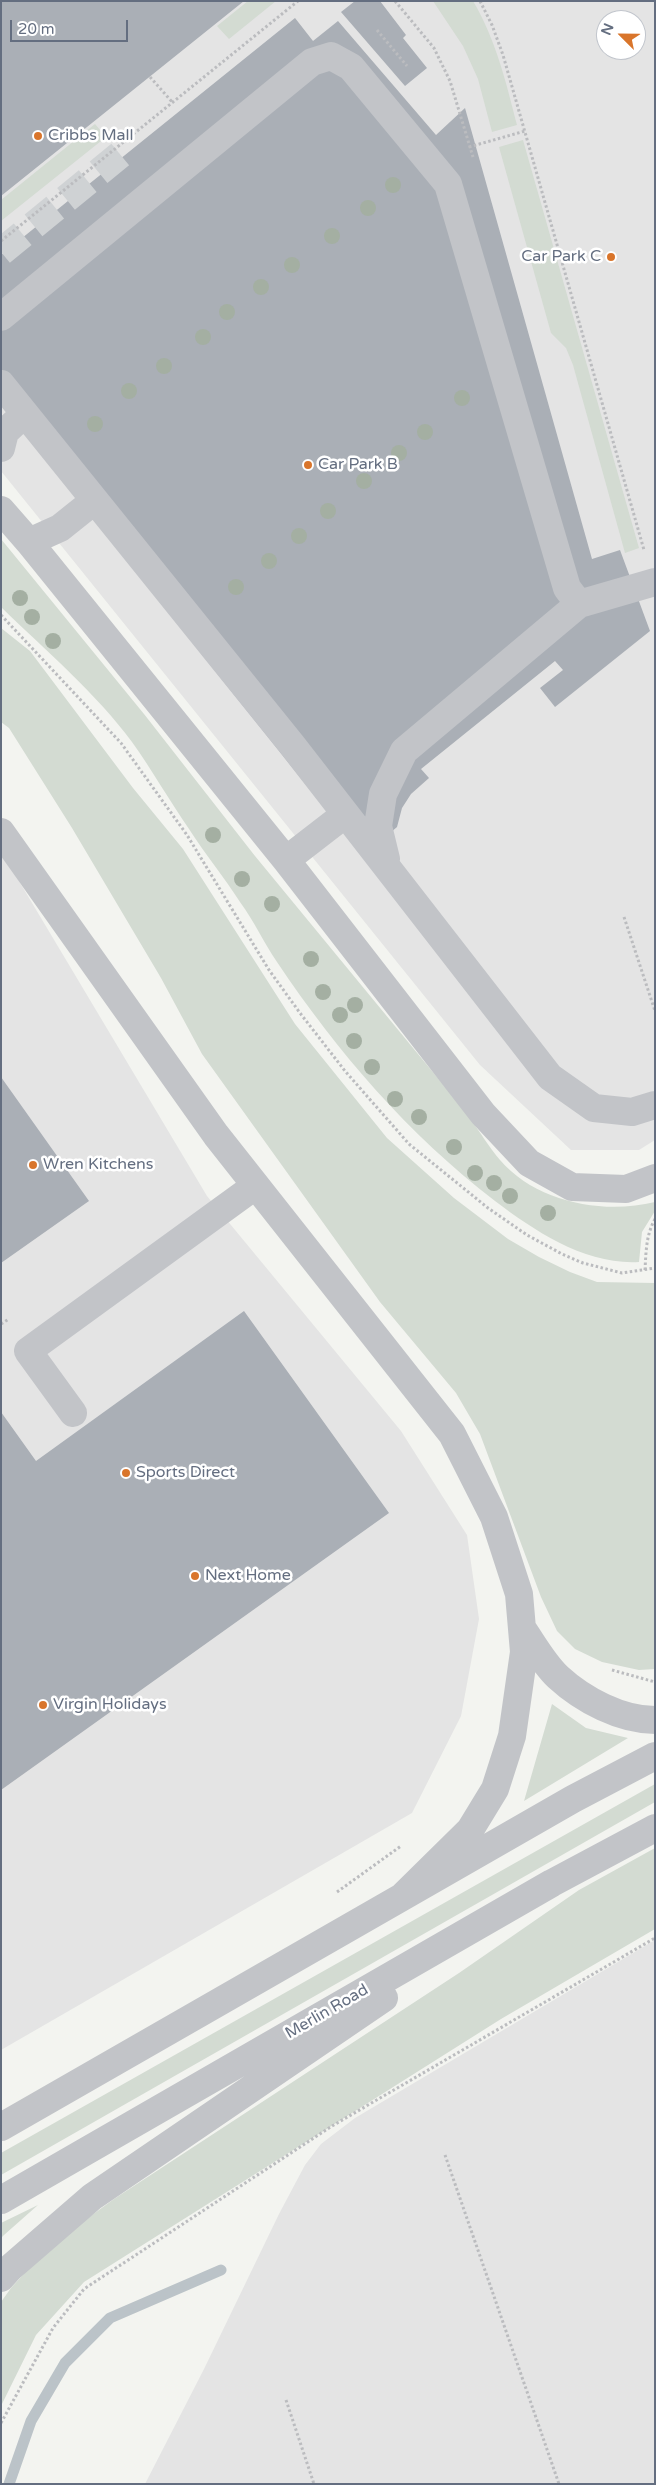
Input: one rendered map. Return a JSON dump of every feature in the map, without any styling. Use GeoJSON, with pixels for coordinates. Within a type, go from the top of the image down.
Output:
{"type":"FeatureCollection","features":[{"type":"Feature","properties":{"kind":"street"},"geometry":{"type":"LineString","coordinates":[[1,317],[312,62],[331,56],[351,67],[448,184],[567,588],[579,604]]}},
{"type":"Feature","properties":{"kind":"street"},"geometry":{"type":"LineString","coordinates":[[1,384],[292,745],[550,1077],[594,1108],[632,1112],[655,1106]]}},
{"type":"Feature","properties":{"kind":"street"},"geometry":{"type":"LineString","coordinates":[[29,542],[60,528],[90,504]]}},
{"type":"Feature","properties":{"kind":"street"},"geometry":{"type":"LineString","coordinates":[[2,507],[286,860],[483,1114],[529,1163],[572,1187],[626,1188],[655,1178]]}},
{"type":"Feature","properties":{"kind":"street"},"geometry":{"type":"LineString","coordinates":[[388,868],[378,826],[383,794],[404,751],[579,604],[654,582]]}},
{"type":"Feature","properties":{"kind":"street"},"geometry":{"type":"LineString","coordinates":[[286,860],[339,819]]}},
{"type":"Feature","properties":{"kind":"street"},"geometry":{"type":"LineString","coordinates":[[1,832],[255,1186],[337,1286],[452,1434],[494,1518],[519,1594],[524,1652],[512,1736],[495,1789],[470,1830],[404,1896]]}},
{"type":"Feature","properties":{"kind":"street"},"geometry":{"type":"LineString","coordinates":[[73,1412],[28,1350],[255,1186]]}},
{"type":"Feature","properties":{"kind":"street"},"geometry":{"type":"LineString","coordinates":[[522,1628],[557,1676],[590,1701],[640,1720],[655,1720]]}},
{"type":"Feature","properties":{"kind":"street"},"geometry":{"type":"LineString","coordinates":[[1,2127],[573,1799],[655,1756]]}},
{"type":"Feature","properties":{"kind":"street","name":"Merlin Road"},"geometry":{"type":"LineString","coordinates":[[1,2200],[552,1882],[655,1828]]}},
{"type":"Feature","properties":{"kind":"street"},"geometry":{"type":"LineString","coordinates":[[1,2278],[92,2197],[552,1882]]}},
{"type":"Feature","properties":{"kind":"path"},"geometry":{"type":"LineString","coordinates":[[1,241],[298,1]]}},
{"type":"Feature","properties":{"kind":"path"},"geometry":{"type":"LineString","coordinates":[[480,1],[492,25],[503,55],[654,582]]}},
{"type":"Feature","properties":{"kind":"path"},"geometry":{"type":"LineString","coordinates":[[377,30],[407,66]]}},
{"type":"Feature","properties":{"kind":"path"},"geometry":{"type":"LineString","coordinates":[[150,77],[172,103]]}},
{"type":"Feature","properties":{"kind":"path"},"geometry":{"type":"LineString","coordinates":[[470,146],[525,131]]}},
{"type":"Feature","properties":{"kind":"path"},"geometry":{"type":"LineString","coordinates":[[1,615],[122,743],[187,835],[269,970],[344,1071],[409,1144],[488,1208],[527,1235],[562,1254],[583,1263],[622,1272],[655,1268]]}},
{"type":"Feature","properties":{"kind":"path"},"geometry":{"type":"LineString","coordinates":[[624,917],[655,1011]]}},
{"type":"Feature","properties":{"kind":"path"},"geometry":{"type":"LineString","coordinates":[[645,1270],[650,1228],[655,1219]]}},
{"type":"Feature","properties":{"kind":"path"},"geometry":{"type":"LineString","coordinates":[[576,1691],[594,1665],[655,1682]]}},
{"type":"Feature","properties":{"kind":"path"},"geometry":{"type":"LineString","coordinates":[[334,1894],[405,1844]]}},
{"type":"Feature","properties":{"kind":"path"},"geometry":{"type":"LineString","coordinates":[[1,2423],[53,2328],[84,2290],[332,2126],[655,1938]]}},
{"type":"Feature","properties":{"kind":"path"},"geometry":{"type":"LineString","coordinates":[[445,2155],[559,2484]]}},
{"type":"Feature","properties":{"kind":"path"},"geometry":{"type":"LineString","coordinates":[[286,2400],[314,2484]]}},
{"type":"Feature","properties":{"kind":"shaded area"},"geometry":{"type":"Polygon","coordinates":[[[1,1],[655,1],[655,1140],[639,1150],[571,1150],[480,1065],[1,471],[1,1]]]}},
{"type":"Feature","properties":{"kind":"shaded area"},"geometry":{"type":"Polygon","coordinates":[[[248,1],[276,1],[229,39],[217,26],[248,1]]]}},
{"type":"Feature","properties":{"kind":"shaded area"},"geometry":{"type":"Polygon","coordinates":[[[433,1],[473,1],[494,46],[517,125],[492,132],[478,79],[463,46],[433,1]]]}},
{"type":"Feature","properties":{"kind":"shaded area"},"geometry":{"type":"Polygon","coordinates":[[[95,124],[106,137],[1,221],[1,200],[95,124]]]}},
{"type":"Feature","properties":{"kind":"shaded area"},"geometry":{"type":"Polygon","coordinates":[[[523,140],[639,548],[625,553],[573,365],[566,348],[551,333],[499,147],[523,140]]]}},
{"type":"Feature","properties":{"kind":"shaded area"},"geometry":{"type":"Polygon","coordinates":[[[1,539],[144,714],[255,856],[469,1116],[500,1160],[532,1186],[572,1202],[614,1207],[635,1206],[655,1202],[655,1211],[642,1232],[639,1262],[619,1262],[581,1252],[562,1244],[527,1224],[463,1175],[404,1120],[376,1090],[300,996],[272,955],[245,909],[195,838],[132,742],[87,689],[1,607],[1,539]]]}},
{"type":"Feature","properties":{"kind":"shaded area"},"geometry":{"type":"Polygon","coordinates":[[[1,628],[30,651],[133,788],[183,849],[295,1024],[387,1138],[454,1198],[508,1239],[539,1257],[570,1272],[597,1282],[655,1283],[655,1669],[639,1670],[602,1662],[575,1649],[557,1631],[541,1597],[480,1434],[456,1393],[380,1302],[202,1054],[161,978],[72,828],[9,728],[1,722],[1,628]]]}},
{"type":"Feature","properties":{"kind":"shaded area"},"geometry":{"type":"Polygon","coordinates":[[[1,851],[207,1196],[401,1431],[467,1535],[479,1619],[461,1716],[412,1813],[1,2050],[1,851]]]}},
{"type":"Feature","properties":{"kind":"shaded area"},"geometry":{"type":"Polygon","coordinates":[[[552,1704],[586,1728],[628,1738],[524,1801],[552,1704]]]}},
{"type":"Feature","properties":{"kind":"shaded area"},"geometry":{"type":"Polygon","coordinates":[[[655,1784],[655,1802],[1,2175],[1,2153],[655,1784]]]}},
{"type":"Feature","properties":{"kind":"shaded area"},"geometry":{"type":"Polygon","coordinates":[[[655,1848],[655,1929],[501,2019],[84,2282],[36,2335],[1,2406],[1,2302],[48,2247],[114,2199],[459,1973],[579,1890],[655,1848]]]}},
{"type":"Feature","properties":{"kind":"shaded area"},"geometry":{"type":"Polygon","coordinates":[[[655,1940],[655,2484],[145,2484],[204,2369],[279,2214],[305,2165],[321,2144],[355,2118],[655,1940]]]}},
{"type":"Feature","properties":{"kind":"shaded area"},"geometry":{"type":"Polygon","coordinates":[[[38,2205],[4,2235],[1,2238],[1,2223],[38,2205]]]}},
{"type":"Feature","properties":{"kind":"building","name":"Cribbs Mall"},"geometry":{"type":"Polygon","coordinates":[[[1,1],[244,1],[1,196],[1,1]]]}},
{"type":"Feature","properties":{"kind":"building"},"geometry":{"type":"Polygon","coordinates":[[[355,1],[380,1],[406,35],[403,38],[427,68],[405,86],[341,12],[355,1]]]}},
{"type":"Feature","properties":{"kind":"building","name":"Car Park B"},"geometry":{"type":"Polygon","coordinates":[[[295,18],[313,41],[338,21],[436,135],[465,108],[592,559],[620,550],[650,631],[555,707],[540,688],[563,670],[555,661],[421,769],[429,778],[411,794],[402,808],[397,827],[363,856],[1,403],[1,255],[295,18]]]}},
{"type":"Feature","properties":{"kind":"building","name":"Wren Kitchens"},"geometry":{"type":"Polygon","coordinates":[[[1,1077],[89,1201],[1,1263],[1,1077]]]}},
{"type":"Feature","properties":{"kind":"building"},"geometry":{"type":"Polygon","coordinates":[[[244,1311],[389,1513],[1,1790],[1,1412],[36,1461],[244,1311]]]}},
{"type":"Feature","properties":{"kind":"waterway"},"geometry":{"type":"LineString","coordinates":[[9,2484],[31,2421],[65,2363],[110,2318],[221,2270]]}},
{"type":"Feature","properties":{"kind":"tunnel"},"geometry":{"type":"LineString","coordinates":[[1,252],[127,149]]}},
{"type":"Feature","properties":{"kind":"place","name":"Cribbs Mall"},"geometry":{"type":"Point","coordinates":[38,136]}},
{"type":"Feature","properties":{"kind":"place","name":"Car Park C"},"geometry":{"type":"Point","coordinates":[611,257]}},
{"type":"Feature","properties":{"kind":"place","name":"Car Park B"},"geometry":{"type":"Point","coordinates":[308,465]}},
{"type":"Feature","properties":{"kind":"place","name":"Wren Kitchens"},"geometry":{"type":"Point","coordinates":[33,1165]}},
{"type":"Feature","properties":{"kind":"place","name":"Sports Direct"},"geometry":{"type":"Point","coordinates":[126,1473]}},
{"type":"Feature","properties":{"kind":"place","name":"Next Home"},"geometry":{"type":"Point","coordinates":[195,1576]}},
{"type":"Feature","properties":{"kind":"place","name":"Virgin Holidays"},"geometry":{"type":"Point","coordinates":[43,1705]}}]}
